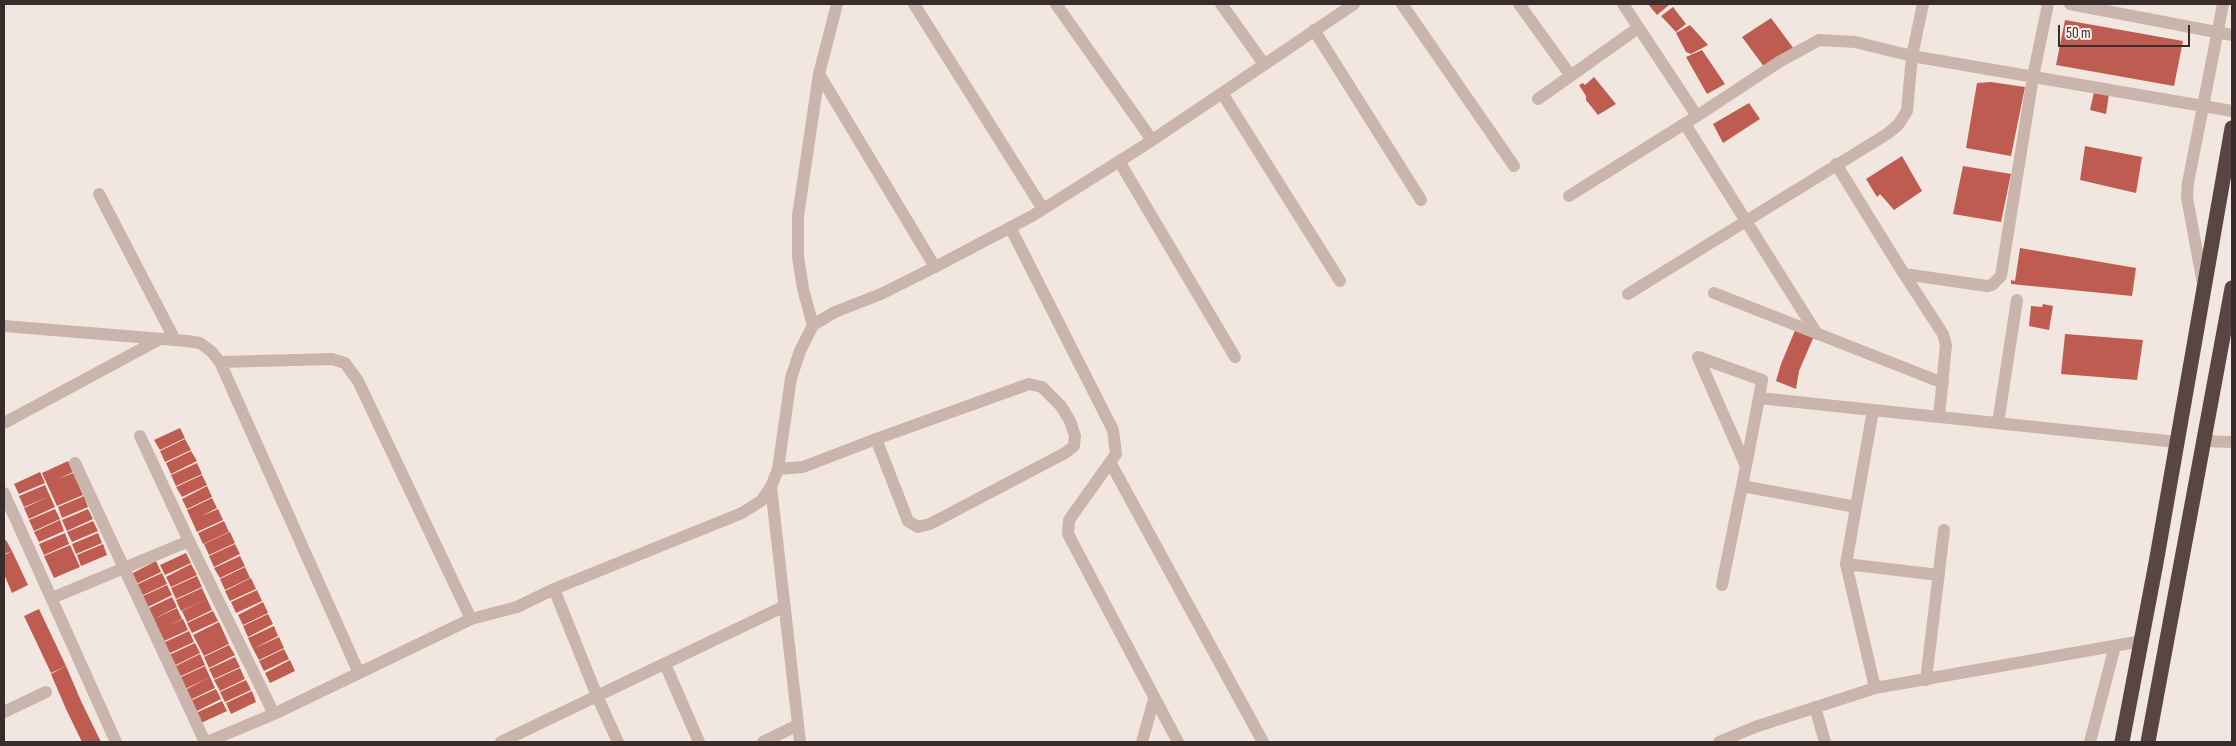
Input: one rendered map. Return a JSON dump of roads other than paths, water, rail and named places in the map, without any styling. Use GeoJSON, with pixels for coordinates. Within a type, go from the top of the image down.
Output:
{"type":"FeatureCollection","features":[{"type":"Feature","properties":{"kind":"highway"},"geometry":{"type":"LineString","coordinates":[[2122,742],[2178,442],[2232,128]]}},
{"type":"Feature","properties":{"kind":"highway"},"geometry":{"type":"LineString","coordinates":[[2148,742],[2232,288]]}},
{"type":"Feature","properties":{"kind":"street"},"geometry":{"type":"LineString","coordinates":[[813,325],[803,289],[798,257],[798,216],[819,74],[837,4]]}},
{"type":"Feature","properties":{"kind":"street"},"geometry":{"type":"LineString","coordinates":[[914,4],[1043,209]]}},
{"type":"Feature","properties":{"kind":"street"},"geometry":{"type":"LineString","coordinates":[[1056,4],[1152,140]]}},
{"type":"Feature","properties":{"kind":"street"},"geometry":{"type":"LineString","coordinates":[[1221,4],[1264,64]]}},
{"type":"Feature","properties":{"kind":"street"},"geometry":{"type":"LineString","coordinates":[[75,463],[123,569],[206,742],[274,714],[471,618],[518,607],[554,589],[742,513],[761,500],[771,487],[778,469],[792,378],[800,351],[813,325],[835,312],[881,294],[935,268],[1043,209],[1152,140],[1354,4]]}},
{"type":"Feature","properties":{"kind":"street"},"geometry":{"type":"LineString","coordinates":[[1402,4],[1514,166]]}},
{"type":"Feature","properties":{"kind":"street"},"geometry":{"type":"LineString","coordinates":[[1519,4],[1571,76]]}},
{"type":"Feature","properties":{"kind":"street"},"geometry":{"type":"LineString","coordinates":[[1623,4],[1697,116]]}},
{"type":"Feature","properties":{"kind":"street"},"geometry":{"type":"LineString","coordinates":[[1628,294],[1887,134],[1898,125],[1907,111],[1912,56],[1922,4]]}},
{"type":"Feature","properties":{"kind":"street"},"geometry":{"type":"LineString","coordinates":[[1904,274],[1987,286],[1992,285],[2001,276],[2033,77],[2048,4]]}},
{"type":"Feature","properties":{"kind":"street"},"geometry":{"type":"LineString","coordinates":[[2070,4],[2232,35]]}},
{"type":"Feature","properties":{"kind":"street"},"geometry":{"type":"LineString","coordinates":[[2204,289],[2187,198],[2188,183],[2222,4]]}},
{"type":"Feature","properties":{"kind":"street"},"geometry":{"type":"LineString","coordinates":[[1538,99],[1638,28]]}},
{"type":"Feature","properties":{"kind":"street"},"geometry":{"type":"LineString","coordinates":[[1314,30],[1421,200]]}},
{"type":"Feature","properties":{"kind":"street"},"geometry":{"type":"LineString","coordinates":[[1570,196],[1779,62],[1819,40],[1855,42],[1912,56],[2232,111]]}},
{"type":"Feature","properties":{"kind":"street"},"geometry":{"type":"LineString","coordinates":[[819,74],[935,268]]}},
{"type":"Feature","properties":{"kind":"street"},"geometry":{"type":"LineString","coordinates":[[1222,93],[1340,281]]}},
{"type":"Feature","properties":{"kind":"street"},"geometry":{"type":"LineString","coordinates":[[1685,124],[1817,334]]}},
{"type":"Feature","properties":{"kind":"street"},"geometry":{"type":"LineString","coordinates":[[1119,161],[1235,357]]}},
{"type":"Feature","properties":{"kind":"street"},"geometry":{"type":"LineString","coordinates":[[1836,164],[1943,334],[1946,345],[1940,417]]}},
{"type":"Feature","properties":{"kind":"street"},"geometry":{"type":"LineString","coordinates":[[99,194],[175,340]]}},
{"type":"Feature","properties":{"kind":"street"},"geometry":{"type":"LineString","coordinates":[[1010,228],[1113,430],[1116,454],[1069,520],[1068,534],[1178,742]]}},
{"type":"Feature","properties":{"kind":"street"},"geometry":{"type":"LineString","coordinates":[[1714,293],[1943,383]]}},
{"type":"Feature","properties":{"kind":"street"},"geometry":{"type":"LineString","coordinates":[[1998,423],[2017,300]]}},
{"type":"Feature","properties":{"kind":"street"},"geometry":{"type":"LineString","coordinates":[[4,326],[200,343],[211,351],[220,362],[360,673]]}},
{"type":"Feature","properties":{"kind":"street"},"geometry":{"type":"LineString","coordinates":[[4,423],[161,339]]}},
{"type":"Feature","properties":{"kind":"street"},"geometry":{"type":"LineString","coordinates":[[1722,585],[1746,466],[1762,380],[1698,357],[1746,466]]}},
{"type":"Feature","properties":{"kind":"street"},"geometry":{"type":"LineString","coordinates":[[220,362],[332,360],[345,363],[358,381],[471,618]]}},
{"type":"Feature","properties":{"kind":"street"},"geometry":{"type":"LineString","coordinates":[[778,469],[803,467],[876,439],[1029,384],[1042,386],[1061,406],[1070,420],[1075,436],[1074,446],[1066,453],[930,524],[918,527],[908,521],[876,439]]}},
{"type":"Feature","properties":{"kind":"street"},"geometry":{"type":"LineString","coordinates":[[1759,398],[2178,442]]}},
{"type":"Feature","properties":{"kind":"street"},"geometry":{"type":"LineString","coordinates":[[1873,410],[1846,564],[1875,688]]}},
{"type":"Feature","properties":{"kind":"street"},"geometry":{"type":"LineString","coordinates":[[140,436],[274,714]]}},
{"type":"Feature","properties":{"kind":"street"},"geometry":{"type":"LineString","coordinates":[[2204,441],[2232,442]]}},
{"type":"Feature","properties":{"kind":"street"},"geometry":{"type":"LineString","coordinates":[[1110,462],[1263,742]]}},
{"type":"Feature","properties":{"kind":"street"},"geometry":{"type":"LineString","coordinates":[[1742,486],[1856,507]]}},
{"type":"Feature","properties":{"kind":"street"},"geometry":{"type":"LineString","coordinates":[[771,487],[800,742]]}},
{"type":"Feature","properties":{"kind":"street"},"geometry":{"type":"LineString","coordinates":[[4,493],[116,742]]}},
{"type":"Feature","properties":{"kind":"street"},"geometry":{"type":"LineString","coordinates":[[1926,680],[1944,530]]}},
{"type":"Feature","properties":{"kind":"street"},"geometry":{"type":"LineString","coordinates":[[52,598],[189,541]]}},
{"type":"Feature","properties":{"kind":"street"},"geometry":{"type":"LineString","coordinates":[[1846,564],[1939,575]]}},
{"type":"Feature","properties":{"kind":"street"},"geometry":{"type":"LineString","coordinates":[[554,589],[597,696],[618,742]]}},
{"type":"Feature","properties":{"kind":"street"},"geometry":{"type":"LineString","coordinates":[[501,742],[785,606]]}},
{"type":"Feature","properties":{"kind":"street"},"geometry":{"type":"LineString","coordinates":[[1719,742],[1756,727],[1875,688],[2142,641]]}},
{"type":"Feature","properties":{"kind":"street"},"geometry":{"type":"LineString","coordinates":[[2090,742],[2116,646]]}},
{"type":"Feature","properties":{"kind":"street"},"geometry":{"type":"LineString","coordinates":[[665,664],[699,742]]}},
{"type":"Feature","properties":{"kind":"street"},"geometry":{"type":"LineString","coordinates":[[5,707],[46,692]]}},
{"type":"Feature","properties":{"kind":"street"},"geometry":{"type":"LineString","coordinates":[[1142,742],[1154,699]]}},
{"type":"Feature","properties":{"kind":"street"},"geometry":{"type":"LineString","coordinates":[[1815,707],[1824,742]]}},
{"type":"Feature","properties":{"kind":"street"},"geometry":{"type":"LineString","coordinates":[[763,742],[798,725]]}}]}
